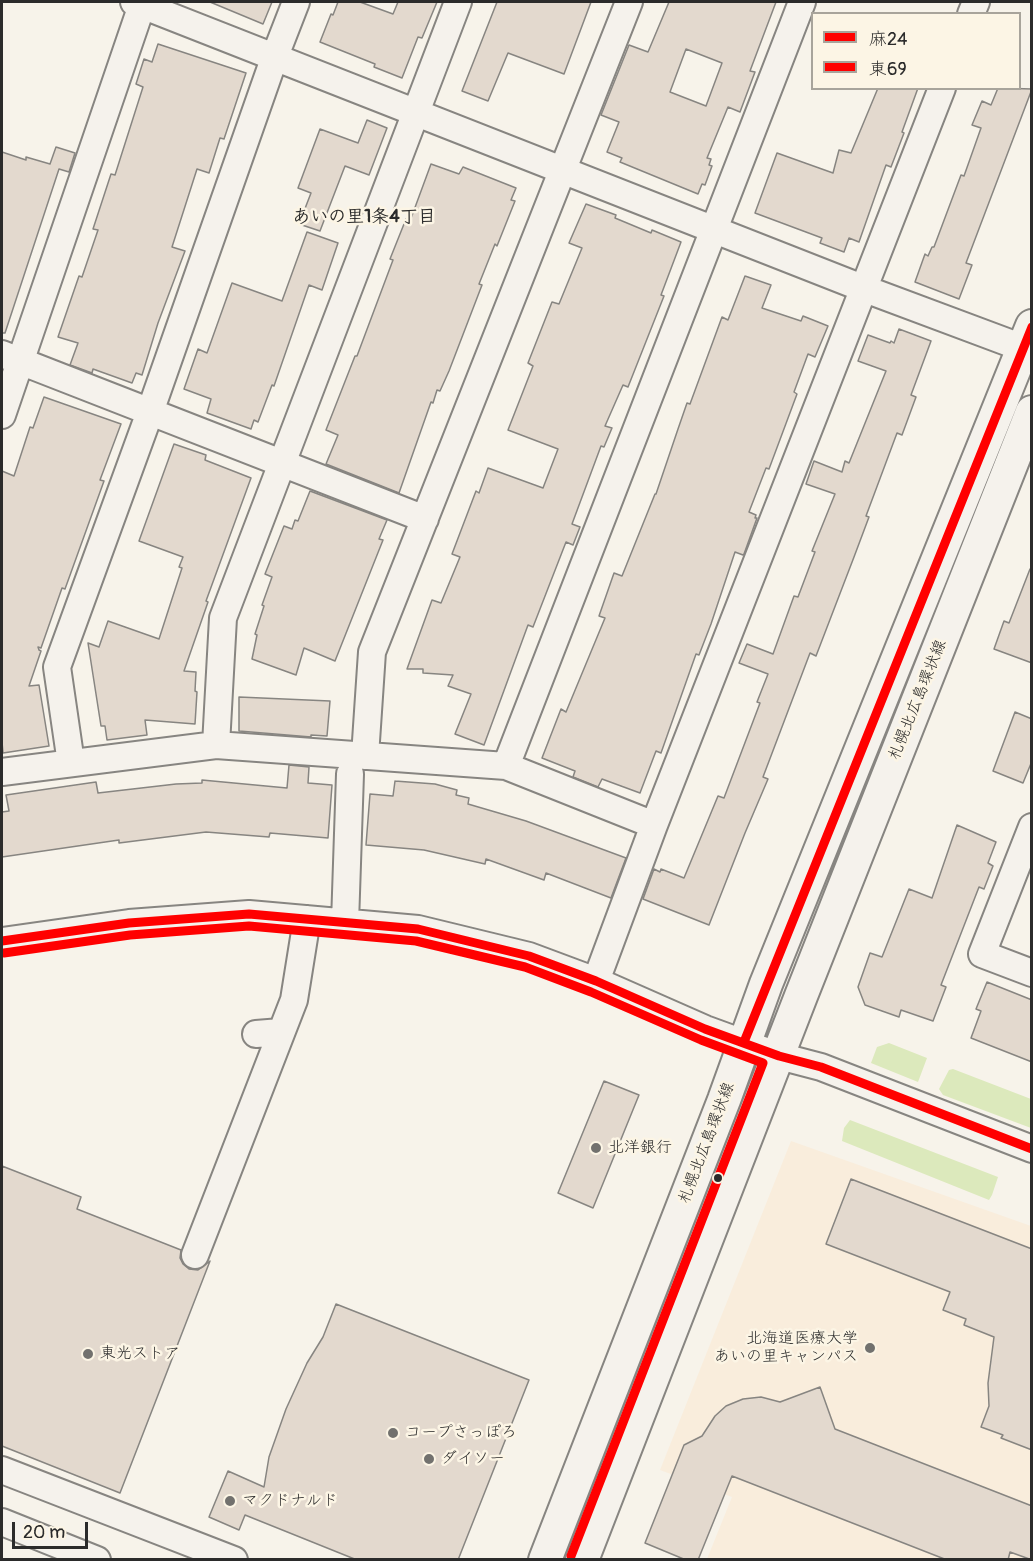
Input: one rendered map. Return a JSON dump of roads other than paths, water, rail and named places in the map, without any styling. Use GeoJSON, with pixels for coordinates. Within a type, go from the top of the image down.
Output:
{"type":"FeatureCollection","features":[{"type":"Feature","properties":{"kind":"main road","name":"札幌北広島環状線"},"geometry":{"type":"LineString","coordinates":[[545,1560],[720,1111],[744,1042],[1027,337]]}},
{"type":"Feature","properties":{"kind":"main road","name":"札幌北広島環状線"},"geometry":{"type":"LineString","coordinates":[[582,1560],[1032,412]]}},
{"type":"Feature","properties":{"kind":"street"},"geometry":{"type":"LineString","coordinates":[[2,415],[11,358],[140,2],[865,290],[1027,337]]}},
{"type":"Feature","properties":{"kind":"street"},"geometry":{"type":"LineString","coordinates":[[71,764],[57,667],[296,2]]}},
{"type":"Feature","properties":{"kind":"street"},"geometry":{"type":"LineString","coordinates":[[216,745],[224,618],[458,2]]}},
{"type":"Feature","properties":{"kind":"street"},"geometry":{"type":"LineString","coordinates":[[345,923],[358,765],[372,652],[629,2]]}},
{"type":"Feature","properties":{"kind":"street"},"geometry":{"type":"LineString","coordinates":[[506,766],[802,2]]}},
{"type":"Feature","properties":{"kind":"street"},"geometry":{"type":"LineString","coordinates":[[596,981],[654,825],[941,90]]}},
{"type":"Feature","properties":{"kind":"street"},"geometry":{"type":"LineString","coordinates":[[11,358],[424,519]]}},
{"type":"Feature","properties":{"kind":"street"},"geometry":{"type":"LineString","coordinates":[[2,772],[216,745],[358,765],[506,766],[654,825]]}},
{"type":"Feature","properties":{"kind":"street"},"geometry":{"type":"LineString","coordinates":[[1032,827],[982,954],[1032,973]]}},
{"type":"Feature","properties":{"kind":"street"},"geometry":{"type":"LineString","coordinates":[[2,941],[141,922],[249,914],[418,929],[529,956],[596,981],[705,1029],[779,1056],[821,1067],[1032,1149]]}},
{"type":"Feature","properties":{"kind":"street"},"geometry":{"type":"LineString","coordinates":[[195,1255],[294,1000],[307,919]]}},
{"type":"Feature","properties":{"kind":"street"},"geometry":{"type":"LineString","coordinates":[[256,1034],[281,1032]]}},
{"type":"Feature","properties":{"kind":"street"},"geometry":{"type":"LineString","coordinates":[[2,1470],[234,1560]]}},
{"type":"Feature","properties":{"kind":"street"},"geometry":{"type":"LineString","coordinates":[[2,1522],[98,1560]]}},
{"type":"Feature","properties":{"kind":"place","name":"北洋銀行"},"geometry":{"type":"Point","coordinates":[596,1148]}},
{"type":"Feature","properties":{"kind":"place","name":"北海道医療大学 あいの里キャンパス"},"geometry":{"type":"Point","coordinates":[870,1348]}},
{"type":"Feature","properties":{"kind":"place","name":"東光ストア"},"geometry":{"type":"Point","coordinates":[88,1354]}},
{"type":"Feature","properties":{"kind":"place","name":"コープさっぽろ"},"geometry":{"type":"Point","coordinates":[393,1433]}},
{"type":"Feature","properties":{"kind":"place","name":"ダイソー"},"geometry":{"type":"Point","coordinates":[429,1459]}},
{"type":"Feature","properties":{"kind":"place","name":"マクドナルド"},"geometry":{"type":"Point","coordinates":[230,1501]}},
{"type":"Feature","properties":{"kind":"district","name":"あいの里1条4丁目"},"geometry":{"type":"Point","coordinates":[364,217]}}]}
